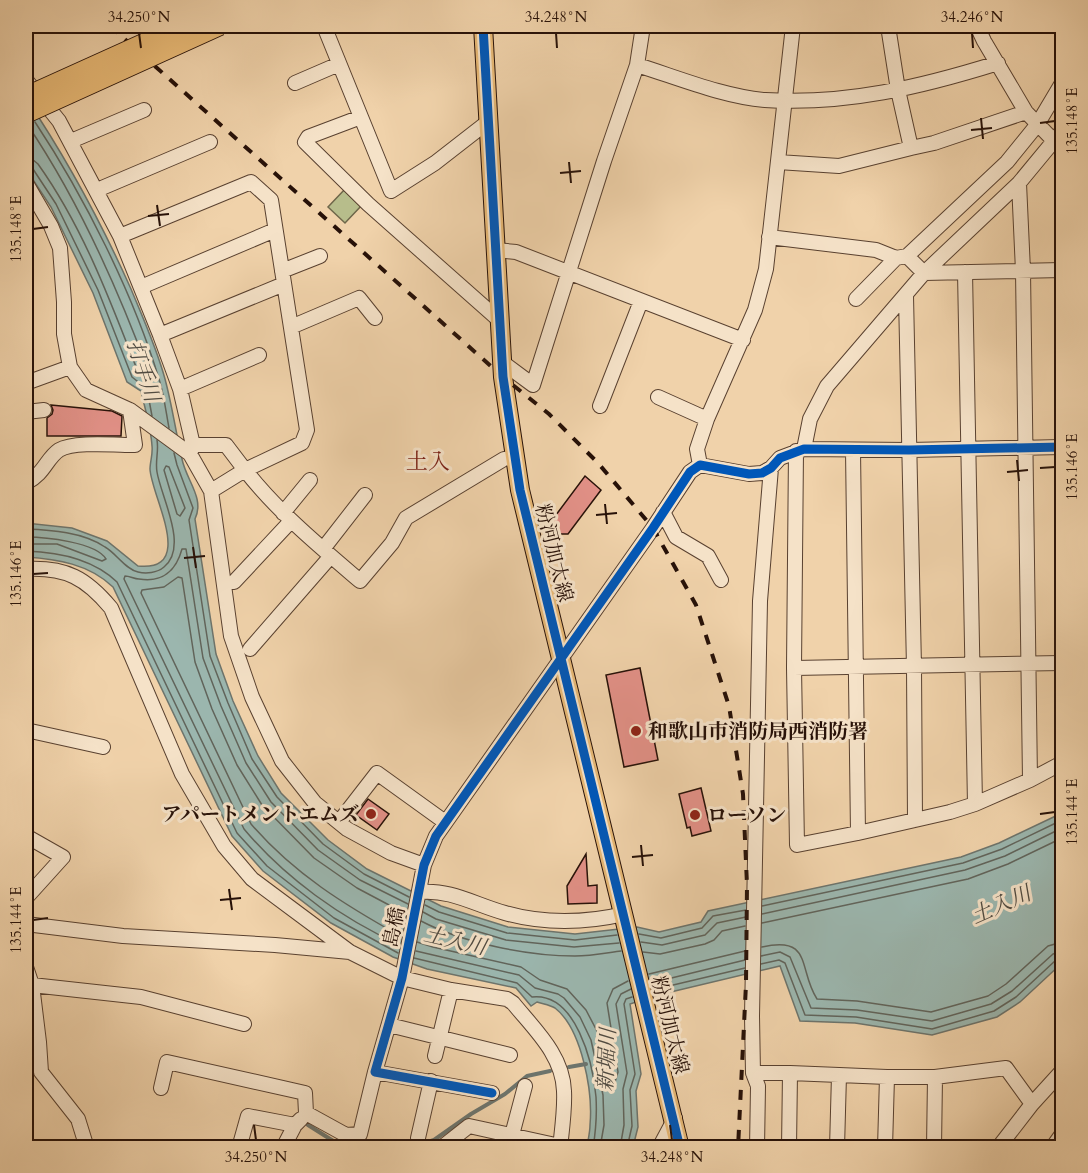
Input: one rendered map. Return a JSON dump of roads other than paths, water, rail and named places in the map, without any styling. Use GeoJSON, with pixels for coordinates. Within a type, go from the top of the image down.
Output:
{"type":"FeatureCollection","features":[{"type":"Feature","properties":{"kind":"main road"},"geometry":{"type":"LineString","coordinates":[[26,96],[181,26]]}},
{"type":"Feature","properties":{"kind":"main road"},"geometry":{"type":"LineString","coordinates":[[26,114],[220,26]]}},
{"type":"Feature","properties":{"kind":"main road","name":"粉河加太線"},"geometry":{"type":"LineString","coordinates":[[483,26],[502,362],[514,457],[675,1118],[680,1148]]}},
{"type":"Feature","properties":{"kind":"street"},"geometry":{"type":"LineString","coordinates":[[324,26],[391,191],[435,163],[489,120]]}},
{"type":"Feature","properties":{"kind":"street"},"geometry":{"type":"LineString","coordinates":[[502,362],[533,385],[637,64],[643,26]]}},
{"type":"Feature","properties":{"kind":"street"},"geometry":{"type":"LineString","coordinates":[[793,26],[766,269],[755,310],[707,419],[697,449],[700,465],[749,474],[762,473],[771,468],[780,458],[800,450],[1062,447]]}},
{"type":"Feature","properties":{"kind":"street"},"geometry":{"type":"LineString","coordinates":[[888,26],[898,90],[911,148]]}},
{"type":"Feature","properties":{"kind":"street"},"geometry":{"type":"LineString","coordinates":[[977,26],[1026,112],[1037,126],[1059,136],[1019,183],[924,273],[827,386],[810,419],[800,450],[794,668],[797,845],[915,820],[975,804],[1062,763]]}},
{"type":"Feature","properties":{"kind":"street"},"geometry":{"type":"LineString","coordinates":[[295,82],[339,63]]}},
{"type":"Feature","properties":{"kind":"street"},"geometry":{"type":"LineString","coordinates":[[637,64],[715,90],[763,100],[842,100],[949,78],[998,63]]}},
{"type":"Feature","properties":{"kind":"street"},"geometry":{"type":"LineString","coordinates":[[26,80],[59,121],[97,190],[120,236],[160,335],[180,389],[188,449],[211,491],[231,636],[252,697],[282,761],[315,803],[347,829],[392,853],[424,865]]}},
{"type":"Feature","properties":{"kind":"street"},"geometry":{"type":"LineString","coordinates":[[856,299],[1007,162],[1037,126],[1062,83]]}},
{"type":"Feature","properties":{"kind":"street"},"geometry":{"type":"LineString","coordinates":[[71,141],[144,110]]}},
{"type":"Feature","properties":{"kind":"street"},"geometry":{"type":"LineString","coordinates":[[778,162],[839,166],[934,143],[1026,112]]}},
{"type":"Feature","properties":{"kind":"street"},"geometry":{"type":"LineString","coordinates":[[361,117],[308,137],[305,142],[368,204],[499,320]]}},
{"type":"Feature","properties":{"kind":"street"},"geometry":{"type":"LineString","coordinates":[[97,190],[210,142]]}},
{"type":"Feature","properties":{"kind":"street"},"geometry":{"type":"LineString","coordinates":[[120,236],[250,182],[271,200],[307,430],[302,443],[245,470],[211,491]]}},
{"type":"Feature","properties":{"kind":"street"},"geometry":{"type":"LineString","coordinates":[[26,183],[51,226],[60,248],[64,334],[70,367],[86,390],[130,410],[188,449],[226,445],[267,498],[360,581],[392,543],[406,518],[504,459],[514,457]]}},
{"type":"Feature","properties":{"kind":"street"},"geometry":{"type":"LineString","coordinates":[[1019,183],[1023,271],[1030,780]]}},
{"type":"Feature","properties":{"kind":"street"},"geometry":{"type":"LineString","coordinates":[[141,287],[275,230]]}},
{"type":"Feature","properties":{"kind":"street"},"geometry":{"type":"LineString","coordinates":[[769,237],[876,249],[901,257],[924,273],[1062,270]]}},
{"type":"Feature","properties":{"kind":"street"},"geometry":{"type":"LineString","coordinates":[[496,250],[516,252],[743,340]]}},
{"type":"Feature","properties":{"kind":"street"},"geometry":{"type":"LineString","coordinates":[[160,335],[283,277],[320,256]]}},
{"type":"Feature","properties":{"kind":"street"},"geometry":{"type":"LineString","coordinates":[[965,272],[975,804]]}},
{"type":"Feature","properties":{"kind":"street"},"geometry":{"type":"LineString","coordinates":[[906,296],[915,820]]}},
{"type":"Feature","properties":{"kind":"street"},"geometry":{"type":"LineString","coordinates":[[291,327],[359,297],[375,318]]}},
{"type":"Feature","properties":{"kind":"street"},"geometry":{"type":"LineString","coordinates":[[600,406],[641,301]]}},
{"type":"Feature","properties":{"kind":"street"},"geometry":{"type":"LineString","coordinates":[[180,389],[259,355]]}},
{"type":"Feature","properties":{"kind":"street"},"geometry":{"type":"LineString","coordinates":[[26,383],[70,367]]}},
{"type":"Feature","properties":{"kind":"street"},"geometry":{"type":"LineString","coordinates":[[658,397],[707,419]]}},
{"type":"Feature","properties":{"kind":"street"},"geometry":{"type":"LineString","coordinates":[[26,412],[44,410]]}},
{"type":"Feature","properties":{"kind":"street"},"geometry":{"type":"LineString","coordinates":[[26,483],[41,473],[58,451],[69,446],[135,445],[130,410]]}},
{"type":"Feature","properties":{"kind":"street"},"geometry":{"type":"LineString","coordinates":[[853,450],[858,833]]}},
{"type":"Feature","properties":{"kind":"street","name":"島橋"},"geometry":{"type":"LineString","coordinates":[[360,1141],[375,1072],[403,974],[424,865],[436,836],[690,472],[700,465]]}},
{"type":"Feature","properties":{"kind":"street"},"geometry":{"type":"LineString","coordinates":[[757,1148],[758,1086],[753,1073],[752,1016],[760,601],[771,468]]}},
{"type":"Feature","properties":{"kind":"street"},"geometry":{"type":"LineString","coordinates":[[234,582],[287,517],[310,480]]}},
{"type":"Feature","properties":{"kind":"street"},"geometry":{"type":"LineString","coordinates":[[250,649],[327,552],[365,495]]}},
{"type":"Feature","properties":{"kind":"street"},"geometry":{"type":"LineString","coordinates":[[663,512],[676,537],[708,556],[721,580]]}},
{"type":"Feature","properties":{"kind":"street"},"geometry":{"type":"LineString","coordinates":[[26,569],[39,568],[79,577],[96,589],[111,608],[182,774],[224,846],[252,879],[350,952],[403,974],[451,990],[507,999],[513,1003],[551,1050],[562,1077],[564,1092],[560,1147],[469,1126],[441,1148]]}},
{"type":"Feature","properties":{"kind":"street"},"geometry":{"type":"LineString","coordinates":[[794,668],[1062,663]]}},
{"type":"Feature","properties":{"kind":"street"},"geometry":{"type":"LineString","coordinates":[[26,730],[103,747]]}},
{"type":"Feature","properties":{"kind":"street"},"geometry":{"type":"LineString","coordinates":[[339,822],[377,772],[446,822]]}},
{"type":"Feature","properties":{"kind":"street"},"geometry":{"type":"LineString","coordinates":[[26,836],[63,856],[26,898]]}},
{"type":"Feature","properties":{"kind":"street"},"geometry":{"type":"LineString","coordinates":[[420,892],[437,890],[506,914],[553,921],[596,920],[624,914]]}},
{"type":"Feature","properties":{"kind":"street"},"geometry":{"type":"LineString","coordinates":[[26,924],[123,936],[350,952]]}},
{"type":"Feature","properties":{"kind":"street"},"geometry":{"type":"LineString","coordinates":[[26,968],[32,985],[41,1072],[78,1119],[87,1148]]}},
{"type":"Feature","properties":{"kind":"street"},"geometry":{"type":"LineString","coordinates":[[32,985],[141,997],[244,1024]]}},
{"type":"Feature","properties":{"kind":"street"},"geometry":{"type":"LineString","coordinates":[[435,1056],[451,990]]}},
{"type":"Feature","properties":{"kind":"street"},"geometry":{"type":"LineString","coordinates":[[389,1025],[510,1055]]}},
{"type":"Feature","properties":{"kind":"street"},"geometry":{"type":"LineString","coordinates":[[161,1088],[167,1062],[305,1093],[306,1113],[295,1125],[284,1148]]}},
{"type":"Feature","properties":{"kind":"street"},"geometry":{"type":"LineString","coordinates":[[753,1073],[935,1077],[1006,1068],[1032,1104]]}},
{"type":"Feature","properties":{"kind":"street"},"geometry":{"type":"LineString","coordinates":[[998,1148],[1032,1104],[1062,1071]]}},
{"type":"Feature","properties":{"kind":"street"},"geometry":{"type":"LineString","coordinates":[[26,1073],[41,1072]]}},
{"type":"Feature","properties":{"kind":"street"},"geometry":{"type":"LineString","coordinates":[[375,1072],[492,1093]]}},
{"type":"Feature","properties":{"kind":"street"},"geometry":{"type":"LineString","coordinates":[[789,1148],[790,1073]]}},
{"type":"Feature","properties":{"kind":"street"},"geometry":{"type":"LineString","coordinates":[[837,1148],[839,1075]]}},
{"type":"Feature","properties":{"kind":"street"},"geometry":{"type":"LineString","coordinates":[[885,1148],[887,1077]]}},
{"type":"Feature","properties":{"kind":"street"},"geometry":{"type":"LineString","coordinates":[[934,1148],[935,1077]]}},
{"type":"Feature","properties":{"kind":"street"},"geometry":{"type":"LineString","coordinates":[[418,1138],[431,1081]]}},
{"type":"Feature","properties":{"kind":"street"},"geometry":{"type":"LineString","coordinates":[[512,1135],[525,1086]]}},
{"type":"Feature","properties":{"kind":"street"},"geometry":{"type":"LineString","coordinates":[[306,1113],[360,1141]]}},
{"type":"Feature","properties":{"kind":"street"},"geometry":{"type":"LineString","coordinates":[[239,1148],[248,1116],[295,1125]]}},
{"type":"Feature","properties":{"kind":"street"},"geometry":{"type":"LineString","coordinates":[[659,1148],[675,1118]]}},
{"type":"Feature","properties":{"kind":"street"},"geometry":{"type":"LineString","coordinates":[[1052,1148],[1062,1134]]}},
{"type":"Feature","properties":{"kind":"water"},"geometry":{"type":"Polygon","coordinates":[[[26,98],[69,168],[108,239],[158,356],[184,467],[198,504],[195,519],[216,654],[233,701],[258,756],[281,793],[328,840],[367,869],[441,906],[508,927],[575,934],[637,927],[659,932],[701,922],[708,911],[961,857],[999,843],[1062,813],[1062,963],[1020,1002],[997,1017],[932,1035],[855,1023],[800,1021],[780,966],[654,996],[630,1004],[641,1074],[636,1091],[638,1127],[633,1147],[587,1147],[590,1130],[590,1096],[584,1062],[572,1030],[555,1008],[537,1002],[531,1006],[516,988],[427,969],[393,957],[331,923],[263,871],[232,836],[113,587],[94,573],[72,564],[26,557],[26,523],[72,528],[107,541],[138,566],[155,565],[165,557],[168,545],[162,513],[152,481],[151,439],[141,391],[127,382],[93,293],[51,207],[26,169],[26,98]]]}},
{"type":"Feature","properties":{"kind":"waterway","name":"新堀川"},"geometry":{"type":"LineString","coordinates":[[569,1067],[586,1064]]}},
{"type":"Feature","properties":{"kind":"waterway"},"geometry":{"type":"LineString","coordinates":[[366,1142],[419,1145],[434,1140],[505,1094],[527,1076],[550,1071]]}},
{"type":"Feature","properties":{"kind":"waterway"},"geometry":{"type":"LineString","coordinates":[[308,1125],[338,1144],[353,1144]]}},
{"type":"Feature","properties":{"kind":"railway"},"geometry":{"type":"LineString","coordinates":[[110,26],[503,377],[549,414],[598,463],[653,528],[696,605],[729,706],[743,794],[747,885],[746,984],[738,1148]]}},
{"type":"Feature","properties":{"kind":"place","name":"和歌山市消防局西消防署"},"geometry":{"type":"Point","coordinates":[636,731]}},
{"type":"Feature","properties":{"kind":"place","name":"アパートメントエムズ"},"geometry":{"type":"Point","coordinates":[371,814]}},
{"type":"Feature","properties":{"kind":"place","name":"ローソン"},"geometry":{"type":"Point","coordinates":[695,815]}},
{"type":"Feature","properties":{"kind":"district","name":"土入"},"geometry":{"type":"Point","coordinates":[428,462]}},
{"type":"Feature","properties":{"kind":"water label","name":"打手川"},"geometry":{"type":"Point","coordinates":[143,371]}},
{"type":"Feature","properties":{"kind":"water label","name":"土入川"},"geometry":{"type":"Point","coordinates":[1001,905]}},
{"type":"Feature","properties":{"kind":"water label","name":"土入川"},"geometry":{"type":"Point","coordinates":[455,941]}}]}
